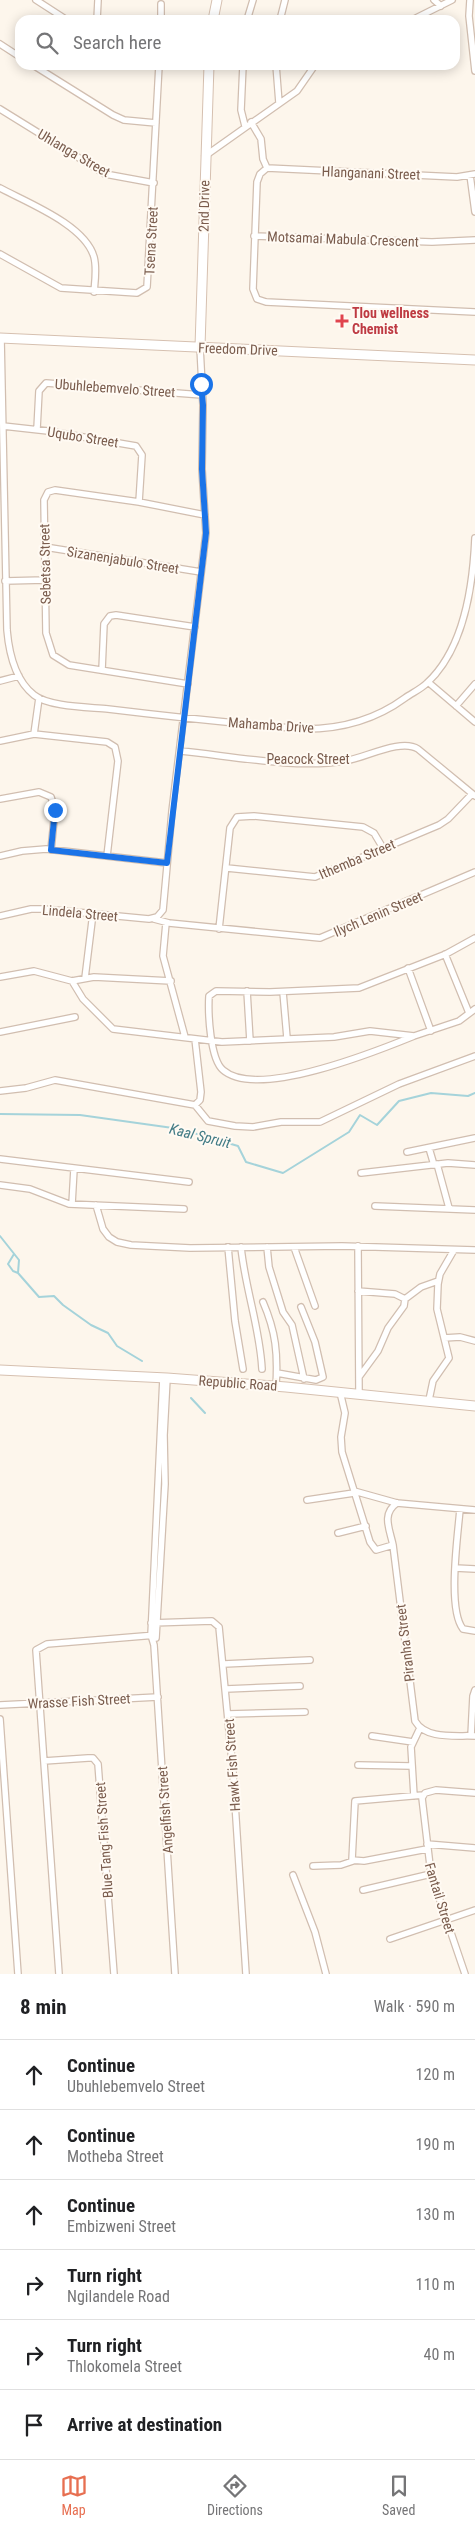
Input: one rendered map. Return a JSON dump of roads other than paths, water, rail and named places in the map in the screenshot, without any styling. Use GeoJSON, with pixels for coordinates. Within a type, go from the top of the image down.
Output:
{"type":"FeatureCollection","features":[{"type":"Feature","properties":{"kind":"street"},"geometry":{"type":"LineString","coordinates":[[36,0],[59,15]]}},
{"type":"Feature","properties":{"kind":"street"},"geometry":{"type":"LineString","coordinates":[[97,15],[98,0]]}},
{"type":"Feature","properties":{"kind":"street"},"geometry":{"type":"LineString","coordinates":[[214,15],[217,0]]}},
{"type":"Feature","properties":{"kind":"street"},"geometry":{"type":"LineString","coordinates":[[248,15],[252,0]]}},
{"type":"Feature","properties":{"kind":"street"},"geometry":{"type":"LineString","coordinates":[[281,15],[285,0]]}},
{"type":"Feature","properties":{"kind":"street"},"geometry":{"type":"LineString","coordinates":[[434,0],[441,6]]}},
{"type":"Feature","properties":{"kind":"street"},"geometry":{"type":"LineString","coordinates":[[422,15],[452,0]]}},
{"type":"Feature","properties":{"kind":"street"},"geometry":{"type":"LineString","coordinates":[[470,0],[469,16],[475,71]]}},
{"type":"Feature","properties":{"kind":"street"},"geometry":{"type":"LineString","coordinates":[[161,4],[161,15]]}},
{"type":"Feature","properties":{"kind":"street"},"geometry":{"type":"LineString","coordinates":[[0,44],[15,54]]}},
{"type":"Feature","properties":{"kind":"street"},"geometry":{"type":"LineString","coordinates":[[41,70],[118,117],[135,122],[156,123]]}},
{"type":"Feature","properties":{"kind":"street","name":"Tsena Street"},"geometry":{"type":"LineString","coordinates":[[0,254],[53,285],[68,290],[137,293],[147,288],[159,70]]}},
{"type":"Feature","properties":{"kind":"street","name":"2nd Drive"},"geometry":{"type":"LineString","coordinates":[[200,347],[209,70]]}},
{"type":"Feature","properties":{"kind":"street"},"geometry":{"type":"LineString","coordinates":[[243,70],[241,110],[245,126]]}},
{"type":"Feature","properties":{"kind":"street"},"geometry":{"type":"LineString","coordinates":[[276,70],[279,104]]}},
{"type":"Feature","properties":{"kind":"street"},"geometry":{"type":"LineString","coordinates":[[205,156],[296,91],[311,70]]}},
{"type":"Feature","properties":{"kind":"street","name":"Uhlanga Street"},"geometry":{"type":"LineString","coordinates":[[0,109],[105,174],[154,183]]}},
{"type":"Feature","properties":{"kind":"street"},"geometry":{"type":"LineString","coordinates":[[251,122],[261,139],[263,159],[267,168],[260,174],[257,182],[254,236]]}},
{"type":"Feature","properties":{"kind":"street","name":"Hlanganani Street"},"geometry":{"type":"LineString","coordinates":[[267,168],[457,177],[473,174]]}},
{"type":"Feature","properties":{"kind":"street"},"geometry":{"type":"LineString","coordinates":[[473,174],[475,212]]}},
{"type":"Feature","properties":{"kind":"street"},"geometry":{"type":"LineString","coordinates":[[0,188],[73,229],[84,238],[96,262],[94,292]]}},
{"type":"Feature","properties":{"kind":"street","name":"Motsamai Mabula Crescent"},"geometry":{"type":"LineString","coordinates":[[475,240],[444,242],[254,236],[253,289],[254,294],[261,301],[475,312]]}},
{"type":"Feature","properties":{"kind":"street"},"geometry":{"type":"LineString","coordinates":[[1,338],[5,581],[8,642],[19,676],[28,689],[39,698],[34,734]]}},
{"type":"Feature","properties":{"kind":"street","name":"Freedom Drive"},"geometry":{"type":"LineString","coordinates":[[1,338],[475,360]]}},
{"type":"Feature","properties":{"kind":"street"},"geometry":{"type":"LineString","coordinates":[[157,917],[164,905],[167,863],[206,533],[200,347]]}},
{"type":"Feature","properties":{"kind":"street","name":"Ubuhlebemvelo Street"},"geometry":{"type":"LineString","coordinates":[[37,429],[39,391],[46,383],[202,395]]}},
{"type":"Feature","properties":{"kind":"street","name":"Uqubo Street"},"geometry":{"type":"LineString","coordinates":[[3,426],[37,429],[136,446],[142,455],[139,502]]}},
{"type":"Feature","properties":{"kind":"street","name":"Sebetsa Street"},"geometry":{"type":"LineString","coordinates":[[188,684],[69,665],[54,655],[46,633],[44,500],[48,492],[55,490],[139,502],[205,515]]}},
{"type":"Feature","properties":{"kind":"street","name":"Mahamba Drive"},"geometry":{"type":"LineString","coordinates":[[39,698],[60,704],[305,729],[336,727],[377,715],[428,682],[444,659],[466,610],[473,578],[475,538]]}},
{"type":"Feature","properties":{"kind":"street","name":"Sizanenjabulo Street"},"geometry":{"type":"LineString","coordinates":[[45,547],[201,572]]}},
{"type":"Feature","properties":{"kind":"street"},"geometry":{"type":"LineString","coordinates":[[5,581],[44,580]]}},
{"type":"Feature","properties":{"kind":"street"},"geometry":{"type":"LineString","coordinates":[[102,670],[104,624],[110,616],[116,615],[195,627]]}},
{"type":"Feature","properties":{"kind":"street"},"geometry":{"type":"LineString","coordinates":[[0,681],[19,676]]}},
{"type":"Feature","properties":{"kind":"street"},"geometry":{"type":"LineString","coordinates":[[428,682],[475,722]]}},
{"type":"Feature","properties":{"kind":"street"},"geometry":{"type":"LineString","coordinates":[[456,706],[475,684]]}},
{"type":"Feature","properties":{"kind":"street"},"geometry":{"type":"LineString","coordinates":[[0,742],[34,734],[107,742],[116,749],[118,761],[107,856]]}},
{"type":"Feature","properties":{"kind":"street","name":"Peacock Street"},"geometry":{"type":"LineString","coordinates":[[181,751],[279,762],[334,762],[365,757],[407,745],[418,749],[473,795]]}},
{"type":"Feature","properties":{"kind":"street"},"geometry":{"type":"LineString","coordinates":[[0,799],[39,792],[51,797],[55,810],[51,850]]}},
{"type":"Feature","properties":{"kind":"street","name":"Ithemba Street"},"geometry":{"type":"LineString","coordinates":[[226,868],[312,878],[443,822],[473,795]]}},
{"type":"Feature","properties":{"kind":"street"},"geometry":{"type":"LineString","coordinates":[[220,928],[231,825],[240,816],[363,827],[374,833],[382,848]]}},
{"type":"Feature","properties":{"kind":"street"},"geometry":{"type":"LineString","coordinates":[[0,856],[30,850],[51,850],[167,863]]}},
{"type":"Feature","properties":{"kind":"street","name":"Ilych Lenin Street"},"geometry":{"type":"LineString","coordinates":[[166,922],[323,937],[475,872]]}},
{"type":"Feature","properties":{"kind":"street","name":"Lindela Street"},"geometry":{"type":"LineString","coordinates":[[0,916],[40,908],[157,917],[166,922]]}},
{"type":"Feature","properties":{"kind":"street"},"geometry":{"type":"LineString","coordinates":[[85,978],[93,913]]}},
{"type":"Feature","properties":{"kind":"street"},"geometry":{"type":"LineString","coordinates":[[166,922],[163,956],[185,1037]]}},
{"type":"Feature","properties":{"kind":"street"},"geometry":{"type":"LineString","coordinates":[[475,938],[445,954],[359,988],[283,992],[216,991],[210,994],[212,1041],[219,1064],[224,1071],[249,1080],[288,1076],[334,1065],[459,1021],[475,1009]]}},
{"type":"Feature","properties":{"kind":"street"},"geometry":{"type":"LineString","coordinates":[[445,954],[470,1013]]}},
{"type":"Feature","properties":{"kind":"street"},"geometry":{"type":"LineString","coordinates":[[408,968],[431,1031]]}},
{"type":"Feature","properties":{"kind":"street"},"geometry":{"type":"LineString","coordinates":[[0,977],[34,971],[72,981],[85,978],[171,981]]}},
{"type":"Feature","properties":{"kind":"street"},"geometry":{"type":"LineString","coordinates":[[72,981],[83,999],[111,1029],[212,1041],[334,1038],[375,1031],[414,1036]]}},
{"type":"Feature","properties":{"kind":"street"},"geometry":{"type":"LineString","coordinates":[[247,991],[250,1041]]}},
{"type":"Feature","properties":{"kind":"street"},"geometry":{"type":"LineString","coordinates":[[283,992],[287,1038]]}},
{"type":"Feature","properties":{"kind":"street"},"geometry":{"type":"LineString","coordinates":[[0,1032],[75,1017]]}},
{"type":"Feature","properties":{"kind":"street"},"geometry":{"type":"LineString","coordinates":[[195,1039],[201,1092],[200,1100],[195,1105]]}},
{"type":"Feature","properties":{"kind":"street"},"geometry":{"type":"LineString","coordinates":[[0,1091],[26,1088],[54,1080],[195,1105],[208,1121],[235,1126],[247,1127],[281,1122],[320,1122],[406,1081],[475,1056]]}},
{"type":"Feature","properties":{"kind":"street"},"geometry":{"type":"LineString","coordinates":[[407,1152],[475,1138]]}},
{"type":"Feature","properties":{"kind":"street"},"geometry":{"type":"LineString","coordinates":[[428,1148],[449,1208]]}},
{"type":"Feature","properties":{"kind":"street"},"geometry":{"type":"LineString","coordinates":[[0,1159],[190,1182]]}},
{"type":"Feature","properties":{"kind":"street"},"geometry":{"type":"LineString","coordinates":[[361,1173],[435,1165],[475,1165]]}},
{"type":"Feature","properties":{"kind":"street"},"geometry":{"type":"LineString","coordinates":[[72,1204],[74,1169]]}},
{"type":"Feature","properties":{"kind":"street"},"geometry":{"type":"LineString","coordinates":[[0,1185],[30,1189],[72,1204],[184,1209]]}},
{"type":"Feature","properties":{"kind":"street"},"geometry":{"type":"LineString","coordinates":[[96,1205],[106,1234],[117,1242],[190,1248],[358,1246],[475,1250]]}},
{"type":"Feature","properties":{"kind":"street"},"geometry":{"type":"LineString","coordinates":[[374,1206],[475,1210]]}},
{"type":"Feature","properties":{"kind":"street"},"geometry":{"type":"LineString","coordinates":[[358,1246],[359,1393]]}},
{"type":"Feature","properties":{"kind":"street"},"geometry":{"type":"LineString","coordinates":[[228,1247],[235,1321],[243,1369]]}},
{"type":"Feature","properties":{"kind":"street"},"geometry":{"type":"LineString","coordinates":[[240,1247],[262,1369]]}},
{"type":"Feature","properties":{"kind":"street"},"geometry":{"type":"LineString","coordinates":[[267,1247],[270,1267],[283,1312],[293,1326],[304,1379]]}},
{"type":"Feature","properties":{"kind":"street"},"geometry":{"type":"LineString","coordinates":[[294,1247],[315,1306]]}},
{"type":"Feature","properties":{"kind":"street"},"geometry":{"type":"LineString","coordinates":[[429,1400],[433,1381],[449,1358],[437,1307],[438,1281],[454,1250]]}},
{"type":"Feature","properties":{"kind":"street"},"geometry":{"type":"LineString","coordinates":[[359,1377],[378,1351],[388,1328],[404,1306],[405,1299],[421,1287],[438,1281]]}},
{"type":"Feature","properties":{"kind":"street"},"geometry":{"type":"LineString","coordinates":[[358,1291],[395,1294],[405,1299]]}},
{"type":"Feature","properties":{"kind":"street"},"geometry":{"type":"LineString","coordinates":[[263,1302],[276,1339],[276,1386]]}},
{"type":"Feature","properties":{"kind":"street"},"geometry":{"type":"LineString","coordinates":[[277,1373],[304,1379],[320,1380],[324,1376],[315,1342],[301,1307]]}},
{"type":"Feature","properties":{"kind":"street"},"geometry":{"type":"LineString","coordinates":[[444,1338],[460,1337],[475,1341]]}},
{"type":"Feature","properties":{"kind":"street","name":"Republic Road"},"geometry":{"type":"LineString","coordinates":[[0,1370],[165,1378],[276,1386],[475,1406]]}},
{"type":"Feature","properties":{"kind":"street","name":"Angelfish Street"},"geometry":{"type":"LineString","coordinates":[[165,1378],[165,1484],[154,1645],[175,1974]]}},
{"type":"Feature","properties":{"kind":"street"},"geometry":{"type":"LineString","coordinates":[[340,1392],[345,1418],[341,1444],[354,1492],[374,1549],[393,1545]]}},
{"type":"Feature","properties":{"kind":"street"},"geometry":{"type":"LineString","coordinates":[[307,1500],[354,1492],[397,1504],[475,1510]]}},
{"type":"Feature","properties":{"kind":"street","name":"Piranha Street"},"geometry":{"type":"LineString","coordinates":[[397,1504],[387,1516],[393,1545],[414,1717],[420,1728]]}},
{"type":"Feature","properties":{"kind":"street"},"geometry":{"type":"LineString","coordinates":[[460,1509],[455,1568],[460,1624],[466,1631],[475,1631]]}},
{"type":"Feature","properties":{"kind":"street"},"geometry":{"type":"LineString","coordinates":[[338,1533],[366,1526]]}},
{"type":"Feature","properties":{"kind":"street"},"geometry":{"type":"LineString","coordinates":[[455,1568],[475,1569]]}},
{"type":"Feature","properties":{"kind":"street","name":"Hawk Fish Street"},"geometry":{"type":"LineString","coordinates":[[154,1623],[215,1622],[221,1632],[246,1974]]}},
{"type":"Feature","properties":{"kind":"street"},"geometry":{"type":"LineString","coordinates":[[59,1974],[36,1650],[41,1646],[154,1635]]}},
{"type":"Feature","properties":{"kind":"street"},"geometry":{"type":"LineString","coordinates":[[224,1664],[310,1660]]}},
{"type":"Feature","properties":{"kind":"street"},"geometry":{"type":"LineString","coordinates":[[226,1689],[300,1686]]}},
{"type":"Feature","properties":{"kind":"street"},"geometry":{"type":"LineString","coordinates":[[414,1796],[412,1742],[420,1728],[432,1734],[473,1736],[473,1696],[475,1690]]}},
{"type":"Feature","properties":{"kind":"street","name":"Wrasse Fish Street"},"geometry":{"type":"LineString","coordinates":[[0,1705],[158,1697]]}},
{"type":"Feature","properties":{"kind":"street"},"geometry":{"type":"LineString","coordinates":[[228,1714],[305,1712]]}},
{"type":"Feature","properties":{"kind":"street"},"geometry":{"type":"LineString","coordinates":[[0,1720],[18,1974]]}},
{"type":"Feature","properties":{"kind":"street"},"geometry":{"type":"LineString","coordinates":[[372,1736],[412,1742]]}},
{"type":"Feature","properties":{"kind":"street","name":"Blue Tang Fish Street"},"geometry":{"type":"LineString","coordinates":[[44,1760],[93,1758],[98,1764],[114,1974]]}},
{"type":"Feature","properties":{"kind":"street"},"geometry":{"type":"LineString","coordinates":[[358,1765],[412,1766]]}},
{"type":"Feature","properties":{"kind":"street"},"geometry":{"type":"LineString","coordinates":[[352,1861],[355,1801],[414,1796],[425,1793],[475,1793]]}},
{"type":"Feature","properties":{"kind":"street","name":"Fantail Street"},"geometry":{"type":"LineString","coordinates":[[425,1793],[427,1847],[431,1874],[465,1974]]}},
{"type":"Feature","properties":{"kind":"street"},"geometry":{"type":"LineString","coordinates":[[313,1866],[341,1865],[352,1861],[364,1861],[427,1847],[475,1848]]}},
{"type":"Feature","properties":{"kind":"street"},"geometry":{"type":"LineString","coordinates":[[363,1890],[431,1874]]}},
{"type":"Feature","properties":{"kind":"street"},"geometry":{"type":"LineString","coordinates":[[292,1875],[315,1932],[326,1974]]}},
{"type":"Feature","properties":{"kind":"street"},"geometry":{"type":"LineString","coordinates":[[390,1939],[475,1910]]}},
{"type":"Feature","properties":{"kind":"waterway","name":"Kaal Spruit"},"geometry":{"type":"LineString","coordinates":[[0,1114],[80,1115],[180,1129],[238,1146],[246,1162],[283,1173],[349,1132],[360,1115],[377,1125],[399,1101],[431,1093],[468,1096],[475,1093]]}},
{"type":"Feature","properties":{"kind":"waterway"},"geometry":{"type":"LineString","coordinates":[[0,1236],[19,1260],[18,1273],[39,1297],[54,1296],[63,1305],[91,1325],[108,1333],[117,1346],[142,1361]]}},
{"type":"Feature","properties":{"kind":"waterway"},"geometry":{"type":"LineString","coordinates":[[14,1254],[8,1264],[13,1271],[18,1273]]}},
{"type":"Feature","properties":{"kind":"waterway"},"geometry":{"type":"LineString","coordinates":[[191,1398],[205,1413]]}},
{"type":"Feature","properties":{"kind":"place","name":"Tlou wellness Chemist"},"geometry":{"type":"Point","coordinates":[342,321]}}]}
